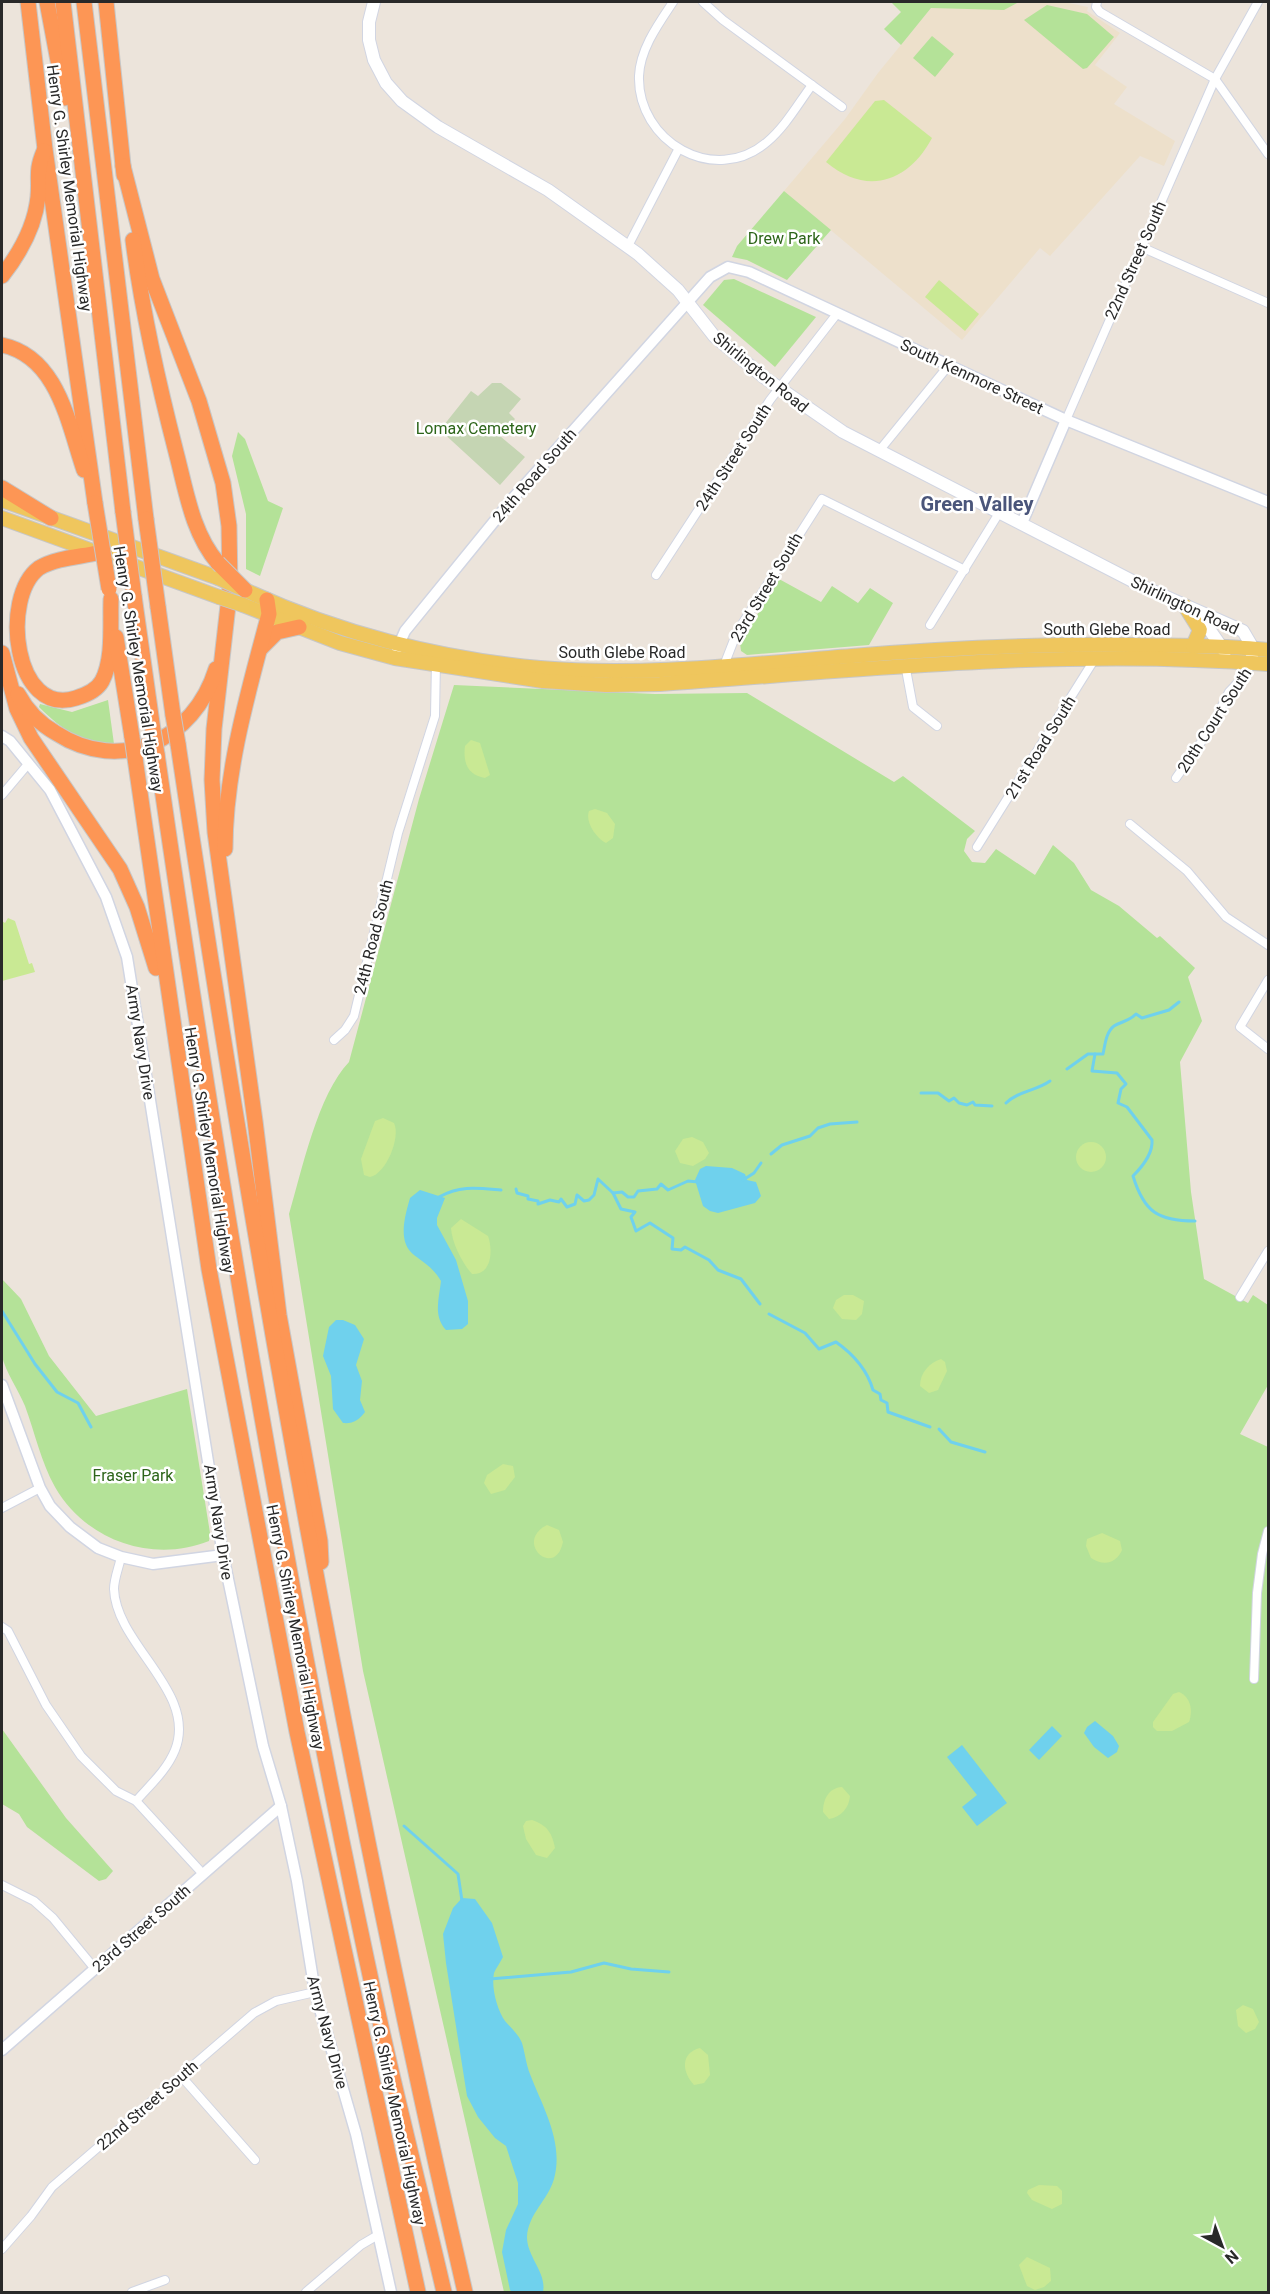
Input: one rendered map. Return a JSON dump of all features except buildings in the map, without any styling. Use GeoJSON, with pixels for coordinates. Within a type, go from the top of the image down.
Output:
{"type":"FeatureCollection","features":[{"type":"Feature","properties":{"kind":"highway","name":"Henry G. Shirley Memorial Highway"},"geometry":{"type":"LineString","coordinates":[[28,2],[45,149],[95,503],[135,758],[209,1269],[294,1720],[418,2292]]}},
{"type":"Feature","properties":{"kind":"highway"},"geometry":{"type":"LineString","coordinates":[[47,2],[59,74],[82,177]]}},
{"type":"Feature","properties":{"kind":"highway"},"geometry":{"type":"LineString","coordinates":[[63,2],[123,512],[197,1030],[282,1526],[380,2018],[444,2292]]}},
{"type":"Feature","properties":{"kind":"highway","name":"Henry G. Shirley Memorial Highway"},"geometry":{"type":"LineString","coordinates":[[84,2],[146,519],[173,716],[251,1214],[322,1613],[398,1991],[465,2292]]}},
{"type":"Feature","properties":{"kind":"highway"},"geometry":{"type":"LineString","coordinates":[[106,2],[138,281],[168,421],[201,537],[218,570],[244,597]]}},
{"type":"Feature","properties":{"kind":"highway"},"geometry":{"type":"LineString","coordinates":[[2,276],[29,233],[39,196],[37,168],[45,149]]}},
{"type":"Feature","properties":{"kind":"highway"},"geometry":{"type":"LineString","coordinates":[[123,166],[152,279],[199,401],[223,483],[229,526],[230,588],[214,729],[212,780],[219,879],[255,1121],[279,1315],[320,1541],[322,1613]]}},
{"type":"Feature","properties":{"kind":"highway"},"geometry":{"type":"LineString","coordinates":[[2,345],[19,350],[34,359],[46,373],[56,390],[95,503]]}},
{"type":"Feature","properties":{"kind":"highway"},"geometry":{"type":"LineString","coordinates":[[2,488],[51,518]]}},
{"type":"Feature","properties":{"kind":"highway"},"geometry":{"type":"LineString","coordinates":[[97,554],[62,559],[41,567],[27,580],[17,596],[13,615],[18,654],[25,674],[43,695],[60,700],[75,699],[91,692],[101,683],[109,655],[110,594]]}},
{"type":"Feature","properties":{"kind":"highway"},"geometry":{"type":"LineString","coordinates":[[229,945],[226,824],[243,715],[268,607]]}},
{"type":"Feature","properties":{"kind":"highway"},"geometry":{"type":"LineString","coordinates":[[259,651],[277,632],[299,627]]}},
{"type":"Feature","properties":{"kind":"highway"},"geometry":{"type":"LineString","coordinates":[[3,660],[21,700],[48,728],[68,741],[91,749],[115,752],[159,742],[179,728],[206,694],[225,638]]}},
{"type":"Feature","properties":{"kind":"highway"},"geometry":{"type":"LineString","coordinates":[[3,660],[17,710],[31,738],[120,869],[150,944],[174,1032]]}},
{"type":"Feature","properties":{"kind":"main road","name":"Shirlington Road"},"geometry":{"type":"LineString","coordinates":[[374,2],[369,31],[374,60],[386,83],[402,101],[438,127],[548,190],[628,246],[670,282],[730,350],[825,423],[1185,606],[1243,631],[1252,651]]}},
{"type":"Feature","properties":{"kind":"main road"},"geometry":{"type":"LineString","coordinates":[[2,500],[51,518],[218,570]]}},
{"type":"Feature","properties":{"kind":"main road","name":"South Glebe Road"},"geometry":{"type":"LineString","coordinates":[[2,518],[219,597],[244,597],[268,607],[399,643],[436,658],[543,681],[585,684],[660,684],[722,673],[905,658],[1097,652],[1193,646],[1252,651],[1269,650]]}},
{"type":"Feature","properties":{"kind":"main road"},"geometry":{"type":"LineString","coordinates":[[1185,606],[1200,630],[1193,646]]}},
{"type":"Feature","properties":{"kind":"main road"},"geometry":{"type":"LineString","coordinates":[[1185,606],[1202,619],[1230,661]]}},
{"type":"Feature","properties":{"kind":"main road","name":"South Glebe Road"},"geometry":{"type":"LineString","coordinates":[[268,607],[299,627],[339,643],[395,658],[436,658]]}},
{"type":"Feature","properties":{"kind":"main road","name":"South Glebe Road"},"geometry":{"type":"LineString","coordinates":[[1097,652],[1230,661],[1252,651]]}},
{"type":"Feature","properties":{"kind":"main road","name":"South Glebe Road"},"geometry":{"type":"LineString","coordinates":[[1252,651],[1269,664]]}},
{"type":"Feature","properties":{"kind":"street"},"geometry":{"type":"LineString","coordinates":[[673,2],[657,25],[639,73],[640,94],[651,124],[678,150],[696,157],[717,160],[751,152],[766,143],[781,127],[812,85]]}},
{"type":"Feature","properties":{"kind":"street","name":"22nd Street South"},"geometry":{"type":"LineString","coordinates":[[1022,524],[1215,80],[1258,2]]}},
{"type":"Feature","properties":{"kind":"street"},"geometry":{"type":"LineString","coordinates":[[708,3],[723,20],[842,107]]}},
{"type":"Feature","properties":{"kind":"street"},"geometry":{"type":"LineString","coordinates":[[1096,4],[1100,12],[1215,80],[1269,154]]}},
{"type":"Feature","properties":{"kind":"street"},"geometry":{"type":"LineString","coordinates":[[628,246],[678,150]]}},
{"type":"Feature","properties":{"kind":"street"},"geometry":{"type":"LineString","coordinates":[[1141,247],[1269,303]]}},
{"type":"Feature","properties":{"kind":"street","name":"South Kenmore Street"},"geometry":{"type":"LineString","coordinates":[[687,303],[717,272],[734,267],[1066,420],[1269,502]]}},
{"type":"Feature","properties":{"kind":"street","name":"24th Road South"},"geometry":{"type":"LineString","coordinates":[[395,658],[405,631],[508,504],[687,303]]}},
{"type":"Feature","properties":{"kind":"street","name":"24th Street South"},"geometry":{"type":"LineString","coordinates":[[656,575],[778,388],[836,315]]}},
{"type":"Feature","properties":{"kind":"street"},"geometry":{"type":"LineString","coordinates":[[879,451],[949,365]]}},
{"type":"Feature","properties":{"kind":"street","name":"23rd Street South"},"geometry":{"type":"LineString","coordinates":[[722,673],[737,632],[822,499],[965,570]]}},
{"type":"Feature","properties":{"kind":"street"},"geometry":{"type":"LineString","coordinates":[[930,625],[999,513]]}},
{"type":"Feature","properties":{"kind":"street","name":"20th Court South"},"geometry":{"type":"LineString","coordinates":[[1176,777],[1211,728],[1229,692],[1247,673],[1252,651]]}},
{"type":"Feature","properties":{"kind":"street","name":"21st Road South"},"geometry":{"type":"LineString","coordinates":[[977,847],[1097,652]]}},
{"type":"Feature","properties":{"kind":"street","name":"24th Road South"},"geometry":{"type":"LineString","coordinates":[[334,1040],[345,1030],[354,1016],[398,833],[435,716],[436,658]]}},
{"type":"Feature","properties":{"kind":"street"},"geometry":{"type":"LineString","coordinates":[[905,658],[910,700],[913,707],[937,726]]}},
{"type":"Feature","properties":{"kind":"street","name":"Army Navy Drive"},"geometry":{"type":"LineString","coordinates":[[2,736],[10,741],[50,790],[106,897],[127,957],[223,1555],[263,1746],[281,1806],[305,1923],[315,1992],[356,2134],[391,2292]]}},
{"type":"Feature","properties":{"kind":"street"},"geometry":{"type":"LineString","coordinates":[[2,795],[29,763]]}},
{"type":"Feature","properties":{"kind":"street"},"geometry":{"type":"LineString","coordinates":[[1130,824],[1187,871],[1226,917],[1269,945]]}},
{"type":"Feature","properties":{"kind":"street"},"geometry":{"type":"LineString","coordinates":[[1269,980],[1240,1027],[1269,1049]]}},
{"type":"Feature","properties":{"kind":"street"},"geometry":{"type":"LineString","coordinates":[[1240,1297],[1269,1251]]}},
{"type":"Feature","properties":{"kind":"street"},"geometry":{"type":"LineString","coordinates":[[2,1385],[40,1488],[50,1506],[70,1527],[98,1548],[121,1557],[153,1564],[223,1555]]}},
{"type":"Feature","properties":{"kind":"street"},"geometry":{"type":"LineString","coordinates":[[2,1508],[40,1488]]}},
{"type":"Feature","properties":{"kind":"street"},"geometry":{"type":"LineString","coordinates":[[1254,1679],[1257,1593],[1262,1554],[1269,1531]]}},
{"type":"Feature","properties":{"kind":"street"},"geometry":{"type":"LineString","coordinates":[[121,1557],[114,1589],[122,1617],[143,1656],[172,1696],[180,1729],[176,1748],[168,1764],[136,1801]]}},
{"type":"Feature","properties":{"kind":"street"},"geometry":{"type":"LineString","coordinates":[[2,1627],[8,1631],[46,1705],[81,1756],[116,1791],[136,1801],[203,1874]]}},
{"type":"Feature","properties":{"kind":"street","name":"23rd Street South"},"geometry":{"type":"LineString","coordinates":[[2,2050],[281,1806]]}},
{"type":"Feature","properties":{"kind":"street"},"geometry":{"type":"LineString","coordinates":[[2,1884],[34,1901],[53,1918],[95,1969]]}},
{"type":"Feature","properties":{"kind":"street","name":"22nd Street South"},"geometry":{"type":"LineString","coordinates":[[2,2249],[31,2217],[52,2187],[254,2013],[276,2001],[315,1992]]}},
{"type":"Feature","properties":{"kind":"street"},"geometry":{"type":"LineString","coordinates":[[181,2076],[255,2160]]}},
{"type":"Feature","properties":{"kind":"street"},"geometry":{"type":"LineString","coordinates":[[306,2292],[362,2245],[378,2235]]}},
{"type":"Feature","properties":{"kind":"street"},"geometry":{"type":"LineString","coordinates":[[132,2292],[165,2280]]}},
{"type":"Feature","properties":{"kind":"shaded area"},"geometry":{"type":"Polygon","coordinates":[[[1019,2],[1064,2],[1088,7],[1087,11],[1120,33],[1095,65],[1127,87],[1114,104],[1175,141],[1164,166],[1140,156],[1050,256],[1040,248],[962,340],[784,191],[845,119],[878,73],[931,8],[1004,9],[1019,2]]]}},
{"type":"Feature","properties":{"kind":"green space"},"geometry":{"type":"Polygon","coordinates":[[[891,2],[1019,2],[1004,10],[931,8],[901,45],[884,29],[901,12],[891,2]]]}},
{"type":"Feature","properties":{"kind":"green space"},"geometry":{"type":"Polygon","coordinates":[[[1047,5],[1087,14],[1114,37],[1087,68],[1083,69],[1024,20],[1047,5]]]}},
{"type":"Feature","properties":{"kind":"green space"},"geometry":{"type":"Polygon","coordinates":[[[932,36],[954,54],[935,77],[913,58],[932,36]]]}},
{"type":"Feature","properties":{"kind":"green space"},"geometry":{"type":"Polygon","coordinates":[[[884,100],[932,138],[911,166],[885,180],[871,181],[856,179],[841,173],[826,162],[875,101],[884,100]]]}},
{"type":"Feature","properties":{"kind":"green space","name":"Drew Park"},"geometry":{"type":"Polygon","coordinates":[[[784,191],[831,230],[787,280],[747,260],[732,257],[737,246],[784,191]]]}},
{"type":"Feature","properties":{"kind":"green space"},"geometry":{"type":"Polygon","coordinates":[[[734,279],[816,317],[775,367],[703,305],[724,280],[734,279]]]}},
{"type":"Feature","properties":{"kind":"green space"},"geometry":{"type":"Polygon","coordinates":[[[939,280],[979,314],[965,331],[925,297],[939,280]]]}},
{"type":"Feature","properties":{"kind":"green space","name":"Lomax Cemetery"},"geometry":{"type":"Polygon","coordinates":[[[492,383],[501,383],[521,399],[509,413],[515,419],[500,436],[525,457],[500,485],[440,430],[471,391],[478,396],[492,383]]]}},
{"type":"Feature","properties":{"kind":"green space"},"geometry":{"type":"Polygon","coordinates":[[[238,432],[245,439],[268,501],[283,508],[260,576],[246,569],[246,514],[232,456],[238,432]]]}},
{"type":"Feature","properties":{"kind":"green space"},"geometry":{"type":"Polygon","coordinates":[[[779,579],[821,602],[832,586],[858,603],[870,588],[893,603],[869,645],[747,655],[741,651],[740,643],[779,579]]]}},
{"type":"Feature","properties":{"kind":"green space"},"geometry":{"type":"Polygon","coordinates":[[[454,685],[655,694],[747,693],[894,782],[903,776],[975,831],[967,839],[964,851],[972,862],[985,863],[996,849],[1035,875],[1053,845],[1074,863],[1091,890],[1119,906],[1157,938],[1160,936],[1195,968],[1188,977],[1202,1021],[1180,1062],[1191,1192],[1204,1279],[1248,1303],[1253,1295],[1268,1305],[1268,1385],[1240,1434],[1268,1447],[1268,2292],[504,2292],[363,1671],[289,1214],[320,1113],[328,1093],[349,1062],[419,799],[454,685]]]}},
{"type":"Feature","properties":{"kind":"green space"},"geometry":{"type":"Polygon","coordinates":[[[108,700],[114,744],[81,737],[64,729],[39,707],[40,704],[72,712],[108,700]]]}},
{"type":"Feature","properties":{"kind":"green space"},"geometry":{"type":"Polygon","coordinates":[[[471,740],[480,743],[490,775],[485,778],[474,774],[467,767],[465,746],[471,740]]]}},
{"type":"Feature","properties":{"kind":"green space"},"geometry":{"type":"Polygon","coordinates":[[[595,809],[607,813],[615,824],[613,838],[606,843],[595,834],[590,825],[589,811],[595,809]]]}},
{"type":"Feature","properties":{"kind":"green space"},"geometry":{"type":"Polygon","coordinates":[[[8,918],[15,921],[29,964],[32,963],[35,972],[2,981],[2,921],[5,923],[8,918]]]}},
{"type":"Feature","properties":{"kind":"green space"},"geometry":{"type":"Polygon","coordinates":[[[383,1118],[394,1123],[396,1129],[394,1145],[381,1169],[370,1177],[364,1175],[361,1159],[375,1121],[383,1118]]]}},
{"type":"Feature","properties":{"kind":"green space"},"geometry":{"type":"Polygon","coordinates":[[[692,1137],[703,1142],[709,1153],[705,1159],[693,1166],[680,1163],[675,1151],[683,1139],[692,1137]]]}},
{"type":"Feature","properties":{"kind":"green space"},"geometry":{"type":"Polygon","coordinates":[[[1091,1142],[1097,1143],[1105,1151],[1105,1163],[1097,1171],[1091,1172],[1085,1171],[1077,1163],[1076,1157],[1077,1151],[1085,1143],[1091,1142]]]}},
{"type":"Feature","properties":{"kind":"green space"},"geometry":{"type":"Polygon","coordinates":[[[461,1219],[488,1236],[489,1261],[484,1270],[479,1273],[472,1274],[468,1269],[453,1240],[451,1228],[461,1219]]]}},
{"type":"Feature","properties":{"kind":"green space","name":"Fraser Park"},"geometry":{"type":"Polygon","coordinates":[[[2,1279],[21,1299],[49,1356],[96,1416],[187,1389],[210,1533],[209,1541],[165,1550],[143,1548],[102,1533],[84,1521],[68,1505],[50,1477],[25,1406],[2,1356],[2,1279]]]}},
{"type":"Feature","properties":{"kind":"green space"},"geometry":{"type":"Polygon","coordinates":[[[844,1295],[853,1295],[864,1301],[862,1314],[856,1320],[842,1319],[833,1308],[836,1300],[844,1295]]]}},
{"type":"Feature","properties":{"kind":"green space"},"geometry":{"type":"Polygon","coordinates":[[[941,1359],[945,1362],[947,1371],[938,1390],[929,1393],[920,1386],[923,1373],[929,1366],[941,1359]]]}},
{"type":"Feature","properties":{"kind":"green space"},"geometry":{"type":"Polygon","coordinates":[[[503,1464],[513,1466],[515,1477],[505,1490],[491,1494],[484,1483],[487,1475],[503,1464]]]}},
{"type":"Feature","properties":{"kind":"green space"},"geometry":{"type":"Polygon","coordinates":[[[547,1525],[559,1530],[563,1542],[559,1553],[552,1558],[545,1558],[535,1548],[534,1540],[538,1532],[547,1525]]]}},
{"type":"Feature","properties":{"kind":"green space"},"geometry":{"type":"Polygon","coordinates":[[[1102,1533],[1120,1541],[1122,1550],[1113,1561],[1104,1563],[1091,1558],[1086,1546],[1087,1539],[1102,1533]]]}},
{"type":"Feature","properties":{"kind":"green space"},"geometry":{"type":"Polygon","coordinates":[[[1179,1692],[1186,1697],[1190,1705],[1189,1722],[1172,1731],[1157,1731],[1153,1727],[1153,1722],[1173,1694],[1179,1692]]]}},
{"type":"Feature","properties":{"kind":"green space"},"geometry":{"type":"Polygon","coordinates":[[[2,1729],[66,1818],[113,1871],[106,1879],[99,1881],[27,1827],[19,1814],[2,1804],[2,1729]]]}},
{"type":"Feature","properties":{"kind":"green space"},"geometry":{"type":"Polygon","coordinates":[[[842,1787],[850,1796],[848,1804],[841,1814],[829,1819],[823,1812],[825,1799],[830,1792],[842,1787]]]}},
{"type":"Feature","properties":{"kind":"green space"},"geometry":{"type":"Polygon","coordinates":[[[532,1820],[545,1827],[552,1838],[555,1848],[547,1858],[536,1855],[526,1839],[523,1826],[526,1821],[532,1820]]]}},
{"type":"Feature","properties":{"kind":"green space"},"geometry":{"type":"Polygon","coordinates":[[[1243,2005],[1253,2009],[1259,2022],[1255,2029],[1246,2033],[1238,2026],[1236,2010],[1243,2005]]]}},
{"type":"Feature","properties":{"kind":"green space"},"geometry":{"type":"Polygon","coordinates":[[[700,2048],[708,2055],[710,2075],[704,2083],[694,2085],[687,2074],[685,2064],[689,2054],[700,2048]]]}},
{"type":"Feature","properties":{"kind":"green space"},"geometry":{"type":"Polygon","coordinates":[[[1039,2185],[1057,2186],[1062,2191],[1062,2204],[1052,2209],[1032,2200],[1027,2193],[1028,2190],[1039,2185]]]}},
{"type":"Feature","properties":{"kind":"green space"},"geometry":{"type":"Polygon","coordinates":[[[1027,2257],[1050,2268],[1051,2281],[1044,2287],[1035,2290],[1027,2286],[1019,2265],[1027,2257]]]}},
{"type":"Feature","properties":{"kind":"water"},"geometry":{"type":"Polygon","coordinates":[[[706,1166],[732,1168],[745,1174],[747,1180],[756,1182],[761,1196],[755,1203],[718,1213],[710,1211],[703,1206],[695,1180],[700,1169],[706,1166]]]}},
{"type":"Feature","properties":{"kind":"water"},"geometry":{"type":"Polygon","coordinates":[[[420,1190],[445,1198],[437,1218],[437,1225],[456,1260],[468,1301],[468,1324],[462,1329],[446,1330],[442,1325],[438,1313],[441,1281],[409,1250],[406,1243],[404,1228],[408,1205],[410,1198],[420,1190]]]}},
{"type":"Feature","properties":{"kind":"water"},"geometry":{"type":"Polygon","coordinates":[[[336,1320],[355,1325],[364,1339],[356,1365],[362,1381],[360,1400],[365,1412],[356,1421],[350,1423],[343,1423],[333,1409],[331,1376],[323,1356],[329,1327],[336,1320]]]}},
{"type":"Feature","properties":{"kind":"water"},"geometry":{"type":"Polygon","coordinates":[[[1095,1721],[1113,1736],[1119,1746],[1117,1752],[1108,1758],[1094,1747],[1084,1733],[1087,1727],[1095,1721]]]}},
{"type":"Feature","properties":{"kind":"water"},"geometry":{"type":"Polygon","coordinates":[[[1052,1726],[1062,1736],[1039,1760],[1029,1750],[1052,1726]]]}},
{"type":"Feature","properties":{"kind":"water"},"geometry":{"type":"Polygon","coordinates":[[[962,1745],[1007,1803],[977,1826],[962,1807],[977,1795],[947,1757],[962,1745]]]}},
{"type":"Feature","properties":{"kind":"water"},"geometry":{"type":"Polygon","coordinates":[[[462,1898],[475,1899],[492,1923],[503,1957],[493,1979],[497,2005],[505,2021],[522,2043],[529,2070],[554,2138],[556,2165],[554,2179],[534,2214],[527,2237],[530,2251],[542,2278],[543,2292],[512,2292],[510,2290],[502,2252],[506,2230],[518,2204],[518,2183],[506,2146],[495,2138],[478,2117],[467,2096],[443,1934],[453,1908],[462,1898]]]}},
{"type":"Feature","properties":{"kind":"waterway"},"geometry":{"type":"LineString","coordinates":[[1067,1069],[1088,1054],[1103,1054],[1108,1035],[1114,1026],[1136,1014],[1142,1018],[1169,1010],[1179,1002]]}},
{"type":"Feature","properties":{"kind":"waterway"},"geometry":{"type":"LineString","coordinates":[[1095,1054],[1092,1071],[1117,1073],[1126,1084],[1121,1089],[1118,1103],[1127,1107],[1152,1140],[1149,1155],[1133,1176],[1142,1198],[1154,1212],[1162,1216],[1182,1221],[1195,1221]]}},
{"type":"Feature","properties":{"kind":"waterway"},"geometry":{"type":"LineString","coordinates":[[1006,1103],[1050,1081]]}},
{"type":"Feature","properties":{"kind":"waterway"},"geometry":{"type":"LineString","coordinates":[[921,1093],[938,1093],[949,1101],[954,1098],[959,1103],[967,1105],[973,1102],[975,1105],[992,1106]]}},
{"type":"Feature","properties":{"kind":"waterway"},"geometry":{"type":"LineString","coordinates":[[771,1154],[782,1145],[810,1136],[818,1128],[830,1124],[857,1122]]}},
{"type":"Feature","properties":{"kind":"waterway"},"geometry":{"type":"LineString","coordinates":[[743,1180],[754,1173],[761,1163]]}},
{"type":"Feature","properties":{"kind":"waterway"},"geometry":{"type":"LineString","coordinates":[[516,1189],[517,1193],[538,1201],[538,1204],[550,1200],[559,1202],[561,1199],[567,1207],[575,1204],[577,1195],[584,1201],[589,1200],[594,1195],[598,1179],[613,1193],[622,1192],[628,1197],[634,1197],[638,1191],[657,1189],[661,1184],[668,1190],[688,1181],[698,1182]]}},
{"type":"Feature","properties":{"kind":"waterway"},"geometry":{"type":"LineString","coordinates":[[439,1197],[462,1189],[501,1190]]}},
{"type":"Feature","properties":{"kind":"waterway"},"geometry":{"type":"LineString","coordinates":[[613,1193],[621,1209],[635,1212],[631,1217],[636,1231],[650,1223],[673,1238],[672,1249],[681,1250],[685,1247],[709,1260],[718,1270],[741,1279],[760,1304]]}},
{"type":"Feature","properties":{"kind":"waterway"},"geometry":{"type":"LineString","coordinates":[[2,1311],[35,1364],[57,1392],[78,1403],[91,1427]]}},
{"type":"Feature","properties":{"kind":"waterway"},"geometry":{"type":"LineString","coordinates":[[769,1314],[805,1333],[819,1349],[836,1342],[859,1363],[873,1390],[880,1394],[881,1400],[887,1403],[888,1412],[930,1427]]}},
{"type":"Feature","properties":{"kind":"waterway"},"geometry":{"type":"LineString","coordinates":[[939,1429],[951,1442],[985,1452]]}},
{"type":"Feature","properties":{"kind":"waterway"},"geometry":{"type":"LineString","coordinates":[[404,1826],[458,1874],[462,1901]]}},
{"type":"Feature","properties":{"kind":"waterway"},"geometry":{"type":"LineString","coordinates":[[490,1979],[571,1972],[604,1963],[631,1969],[669,1972]]}},
{"type":"Feature","properties":{"kind":"district","name":"Green Valley"},"geometry":{"type":"Point","coordinates":[977,504]}}]}
